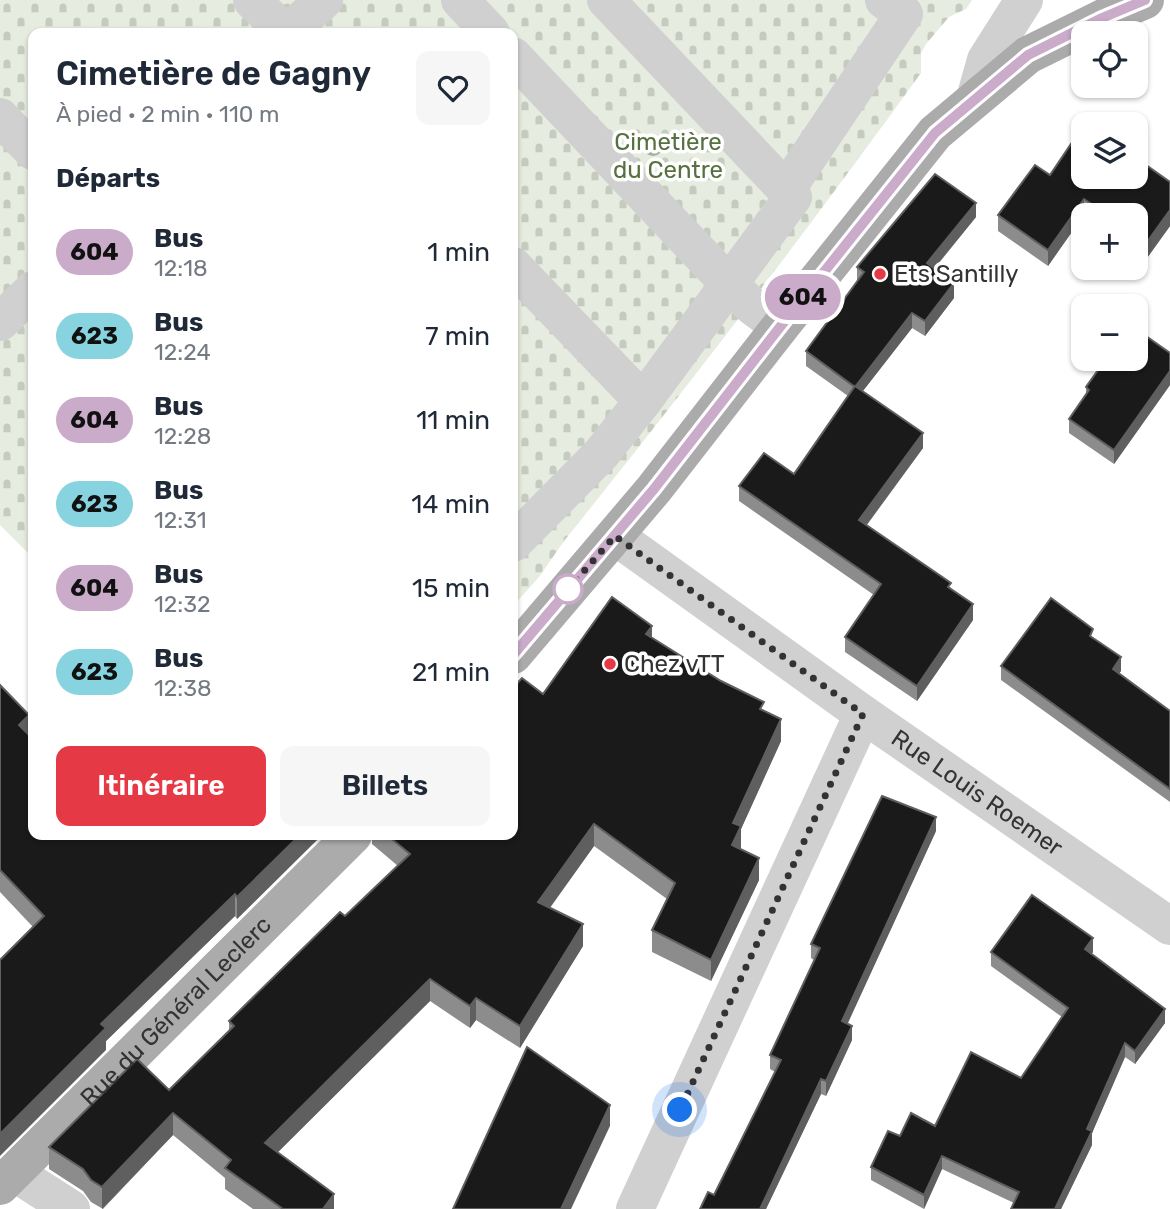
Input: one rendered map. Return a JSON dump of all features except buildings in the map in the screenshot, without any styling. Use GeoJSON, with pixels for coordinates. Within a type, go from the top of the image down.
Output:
{"type":"FeatureCollection","features":[{"type":"Feature","properties":{"kind":"main road"},"geometry":{"type":"LineString","coordinates":[[518,643],[654,489],[935,133],[1028,55],[1145,0]]}},
{"type":"Feature","properties":{"kind":"main road","name":"Rue du Général Leclerc"},"geometry":{"type":"LineString","coordinates":[[8,1179],[349,840]]}},
{"type":"Feature","properties":{"kind":"street"},"geometry":{"type":"LineString","coordinates":[[252,0],[281,28]]}},
{"type":"Feature","properties":{"kind":"street"},"geometry":{"type":"LineString","coordinates":[[292,28],[324,0]]}},
{"type":"Feature","properties":{"kind":"street"},"geometry":{"type":"LineString","coordinates":[[460,0],[486,28]]}},
{"type":"Feature","properties":{"kind":"street"},"geometry":{"type":"LineString","coordinates":[[518,538],[601,454],[793,198],[606,0]]}},
{"type":"Feature","properties":{"kind":"street"},"geometry":{"type":"LineString","coordinates":[[786,190],[904,14],[884,0]]}},
{"type":"Feature","properties":{"kind":"street"},"geometry":{"type":"LineString","coordinates":[[975,99],[986,60],[1024,0]]}},
{"type":"Feature","properties":{"kind":"street"},"geometry":{"type":"LineString","coordinates":[[518,61],[729,284],[780,327]]}},
{"type":"Feature","properties":{"kind":"street"},"geometry":{"type":"LineString","coordinates":[[0,117],[28,146]]}},
{"type":"Feature","properties":{"kind":"street"},"geometry":{"type":"LineString","coordinates":[[518,271],[643,401]]}},
{"type":"Feature","properties":{"kind":"street"},"geometry":{"type":"LineString","coordinates":[[0,322],[28,295]]}},
{"type":"Feature","properties":{"kind":"street","name":"Rue Louis Roemer"},"geometry":{"type":"LineString","coordinates":[[615,536],[863,714],[1170,926]]}},
{"type":"Feature","properties":{"kind":"street"},"geometry":{"type":"LineString","coordinates":[[635,1209],[863,714]]}},
{"type":"Feature","properties":{"kind":"street"},"geometry":{"type":"LineString","coordinates":[[8,1179],[71,1209]]}},
{"type":"Feature","properties":{"kind":"green space","name":"Cimetière du Centre"},"geometry":{"type":"Polygon","coordinates":[[[0,0],[972,0],[966,9],[949,17],[926,44],[921,53],[921,73],[878,132],[701,368],[518,600],[518,28],[28,28],[28,553],[0,525],[0,0]]]}},
{"type":"Feature","properties":{"kind":"bus line","name":"604"},"geometry":{"type":"LineString","coordinates":[[518,649],[654,489],[935,133],[1028,55],[1145,0]]}},
{"type":"Feature","properties":{"kind":"place","name":"Ets Santilly"},"geometry":{"type":"Point","coordinates":[880,274]}},
{"type":"Feature","properties":{"kind":"place","name":"Chez vTT"},"geometry":{"type":"Point","coordinates":[610,664]}},
{"type":"Feature","properties":{"kind":"route"},"geometry":{"type":"LineString","coordinates":[[568,589],[615,536],[863,714],[680,1110]]}}]}
